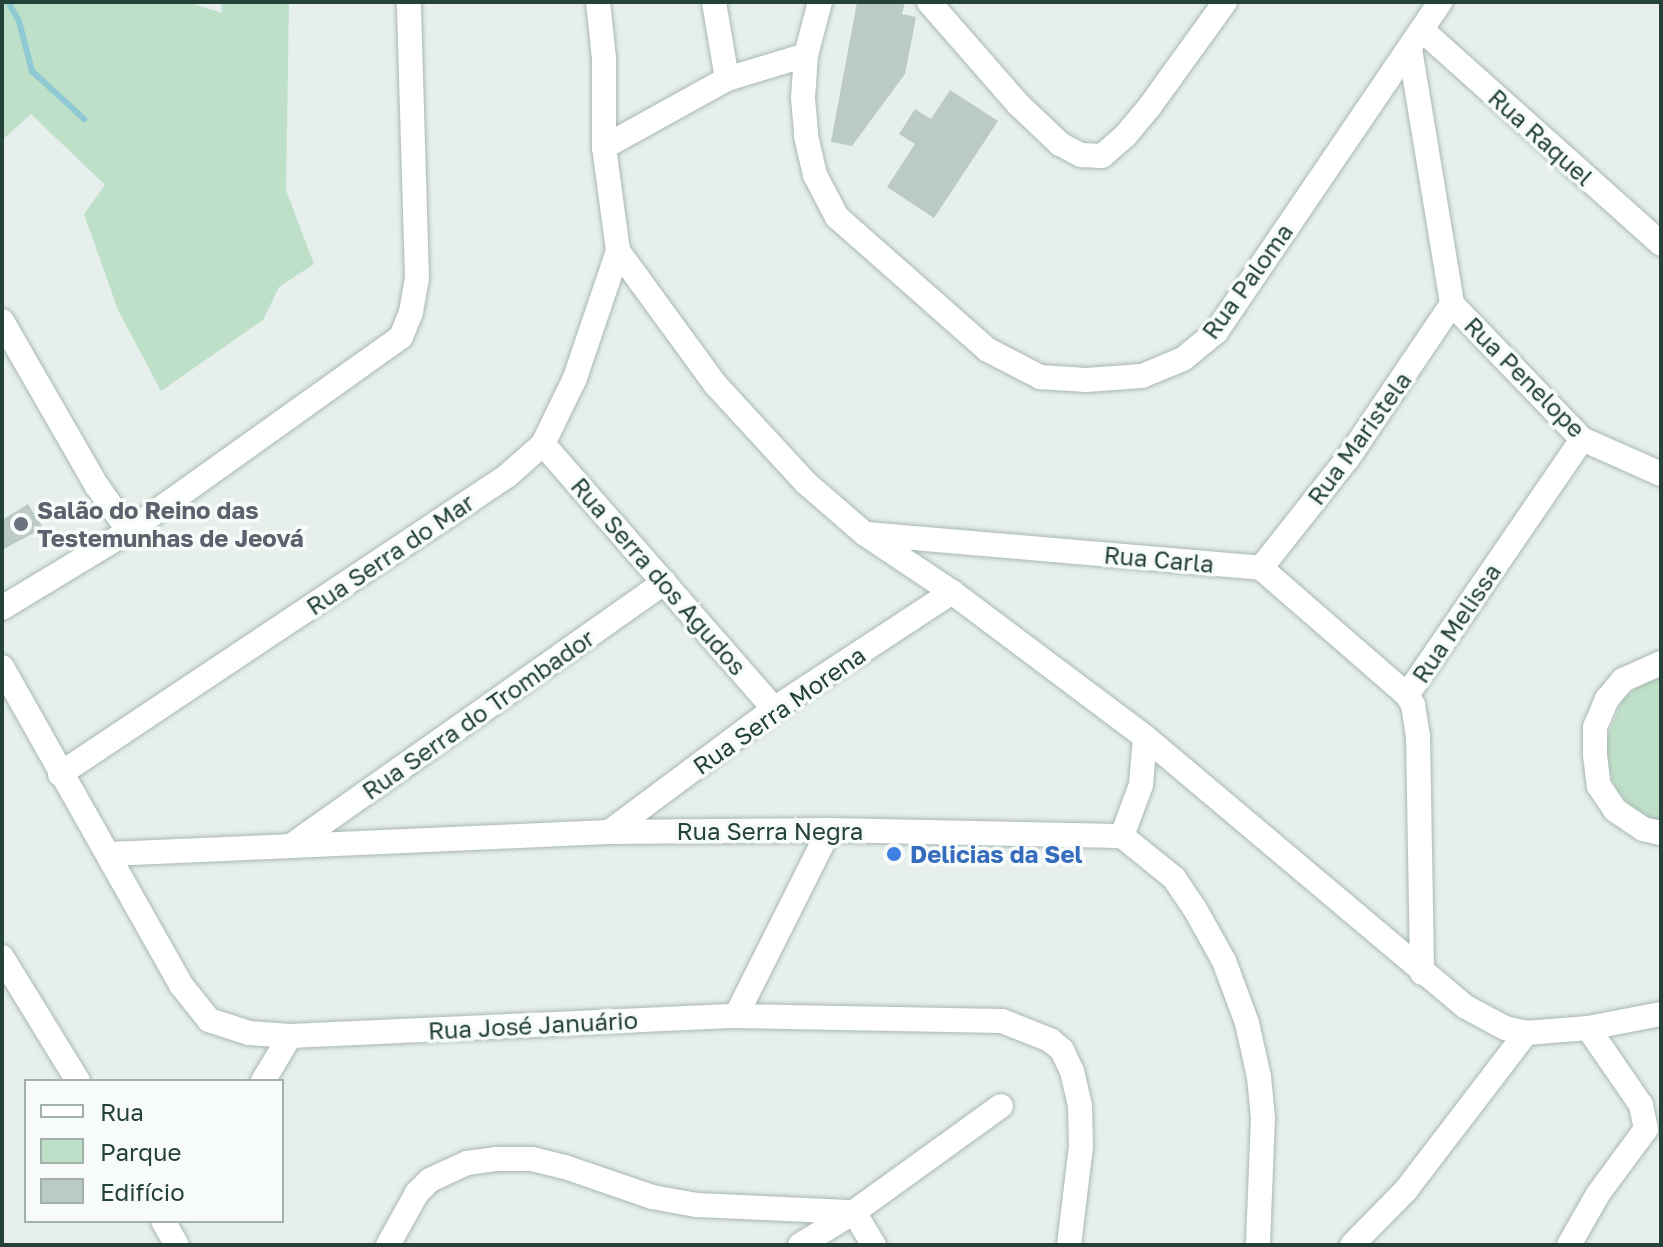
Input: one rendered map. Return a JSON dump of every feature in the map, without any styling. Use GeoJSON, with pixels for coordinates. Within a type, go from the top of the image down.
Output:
{"type":"FeatureCollection","features":[{"type":"Feature","properties":{"kind":"street"},"geometry":{"type":"LineString","coordinates":[[2,608],[129,531],[401,337],[411,312],[417,278],[409,2]]}},
{"type":"Feature","properties":{"kind":"street"},"geometry":{"type":"LineString","coordinates":[[598,2],[604,58],[604,147],[618,251],[715,384],[806,483],[865,534],[952,592],[1145,737],[1466,1007],[1505,1028],[1526,1033],[1588,1028],[1661,1014]]}},
{"type":"Feature","properties":{"kind":"street"},"geometry":{"type":"LineString","coordinates":[[714,2],[727,79]]}},
{"type":"Feature","properties":{"kind":"street","name":"Rua Paloma"},"geometry":{"type":"LineString","coordinates":[[820,2],[806,55],[803,98],[806,136],[815,175],[837,217],[988,350],[1040,377],[1086,380],[1142,376],[1183,359],[1216,332],[1440,2]]}},
{"type":"Feature","properties":{"kind":"street"},"geometry":{"type":"LineString","coordinates":[[929,2],[1019,105],[1060,144],[1081,155],[1102,156],[1125,136],[1150,106],[1224,2]]}},
{"type":"Feature","properties":{"kind":"street","name":"Rua Raquel"},"geometry":{"type":"LineString","coordinates":[[1416,39],[1661,244]]}},
{"type":"Feature","properties":{"kind":"street","name":"Rua Penelope"},"geometry":{"type":"LineString","coordinates":[[1416,39],[1452,304],[1582,439],[1661,474]]}},
{"type":"Feature","properties":{"kind":"street"},"geometry":{"type":"LineString","coordinates":[[604,147],[727,79],[806,55]]}},
{"type":"Feature","properties":{"kind":"street","name":"Rua Serra do Mar"},"geometry":{"type":"LineString","coordinates":[[60,774],[507,476],[543,444],[575,378],[618,251]]}},
{"type":"Feature","properties":{"kind":"street","name":"Rua Maristela"},"geometry":{"type":"LineString","coordinates":[[1261,568],[1348,458],[1452,304]]}},
{"type":"Feature","properties":{"kind":"street"},"geometry":{"type":"LineString","coordinates":[[2,321],[97,486],[129,531]]}},
{"type":"Feature","properties":{"kind":"street","name":"Rua Melissa"},"geometry":{"type":"LineString","coordinates":[[1422,973],[1418,736],[1413,705],[1407,695],[1582,439]]}},
{"type":"Feature","properties":{"kind":"street","name":"Rua Serra dos Agudos"},"geometry":{"type":"LineString","coordinates":[[543,444],[774,709]]}},
{"type":"Feature","properties":{"kind":"street","name":"Rua Carla"},"geometry":{"type":"LineString","coordinates":[[865,534],[1261,568]]}},
{"type":"Feature","properties":{"kind":"street"},"geometry":{"type":"LineString","coordinates":[[1261,568],[1407,695]]}},
{"type":"Feature","properties":{"kind":"street","name":"Rua Serra do Trombador"},"geometry":{"type":"LineString","coordinates":[[292,845],[665,582]]}},
{"type":"Feature","properties":{"kind":"street","name":"Rua Serra Morena"},"geometry":{"type":"LineString","coordinates":[[609,832],[774,709],[952,592]]}},
{"type":"Feature","properties":{"kind":"street"},"geometry":{"type":"LineString","coordinates":[[1661,663],[1623,680],[1607,699],[1595,727],[1599,786],[1615,810],[1643,829],[1661,833]]}},
{"type":"Feature","properties":{"kind":"street","name":"Rua José Januário"},"geometry":{"type":"LineString","coordinates":[[2,667],[181,985],[209,1020],[249,1033],[290,1036],[736,1016],[1002,1021],[1050,1040],[1062,1050],[1067,1060],[1080,1106],[1080,1168],[1069,1245]]}},
{"type":"Feature","properties":{"kind":"street"},"geometry":{"type":"LineString","coordinates":[[1145,737],[1141,785],[1122,836],[1174,878],[1195,909],[1224,961],[1247,1023],[1259,1077],[1263,1118],[1264,1240]]}},
{"type":"Feature","properties":{"kind":"street"},"geometry":{"type":"LineString","coordinates":[[736,1016],[829,830]]}},
{"type":"Feature","properties":{"kind":"street","name":"Rua Serra Negra"},"geometry":{"type":"LineString","coordinates":[[109,854],[609,832],[829,830],[1122,836]]}},
{"type":"Feature","properties":{"kind":"street"},"geometry":{"type":"LineString","coordinates":[[2,957],[77,1079]]}},
{"type":"Feature","properties":{"kind":"street"},"geometry":{"type":"LineString","coordinates":[[1569,1245],[1598,1194],[1646,1129],[1641,1105],[1588,1028]]}},
{"type":"Feature","properties":{"kind":"street"},"geometry":{"type":"LineString","coordinates":[[1352,1245],[1406,1190],[1526,1033]]}},
{"type":"Feature","properties":{"kind":"street"},"geometry":{"type":"LineString","coordinates":[[264,1079],[290,1036]]}},
{"type":"Feature","properties":{"kind":"street"},"geometry":{"type":"LineString","coordinates":[[800,1245],[854,1212],[1001,1106]]}},
{"type":"Feature","properties":{"kind":"street"},"geometry":{"type":"LineString","coordinates":[[388,1245],[417,1193],[430,1180],[467,1163],[497,1159],[532,1159],[652,1197],[697,1205],[854,1212]]}},
{"type":"Feature","properties":{"kind":"street"},"geometry":{"type":"LineString","coordinates":[[854,1212],[874,1245]]}},
{"type":"Feature","properties":{"kind":"green space"},"geometry":{"type":"Polygon","coordinates":[[[2,2],[188,2],[222,13],[221,2],[289,2],[286,190],[314,264],[279,287],[263,320],[161,391],[118,310],[84,214],[105,185],[31,114],[2,140],[2,2]]]}},
{"type":"Feature","properties":{"kind":"green space"},"geometry":{"type":"Polygon","coordinates":[[[1661,675],[1661,826],[1634,811],[1617,790],[1607,765],[1607,737],[1623,699],[1645,681],[1661,675]]]}},
{"type":"Feature","properties":{"kind":"building"},"geometry":{"type":"Polygon","coordinates":[[[857,2],[905,2],[902,14],[916,17],[905,74],[852,146],[831,142],[857,2]]]}},
{"type":"Feature","properties":{"kind":"building"},"geometry":{"type":"Polygon","coordinates":[[[950,90],[998,121],[934,218],[887,187],[915,144],[899,134],[915,109],[931,119],[950,90]]]}},
{"type":"Feature","properties":{"kind":"building","name":"Salão do Reino das Testemunhas de Jeová"},"geometry":{"type":"Polygon","coordinates":[[[28,504],[43,528],[2,550],[2,520],[28,504]]]}},
{"type":"Feature","properties":{"kind":"waterway"},"geometry":{"type":"LineString","coordinates":[[8,2],[19,21],[32,71],[84,119]]}},
{"type":"Feature","properties":{"kind":"place","name":"Salão do Reino das Testemunhas de Jeová"},"geometry":{"type":"Point","coordinates":[21,524]}},
{"type":"Feature","properties":{"kind":"place","name":"Delicias da Sel"},"geometry":{"type":"Point","coordinates":[894,854]}}]}
